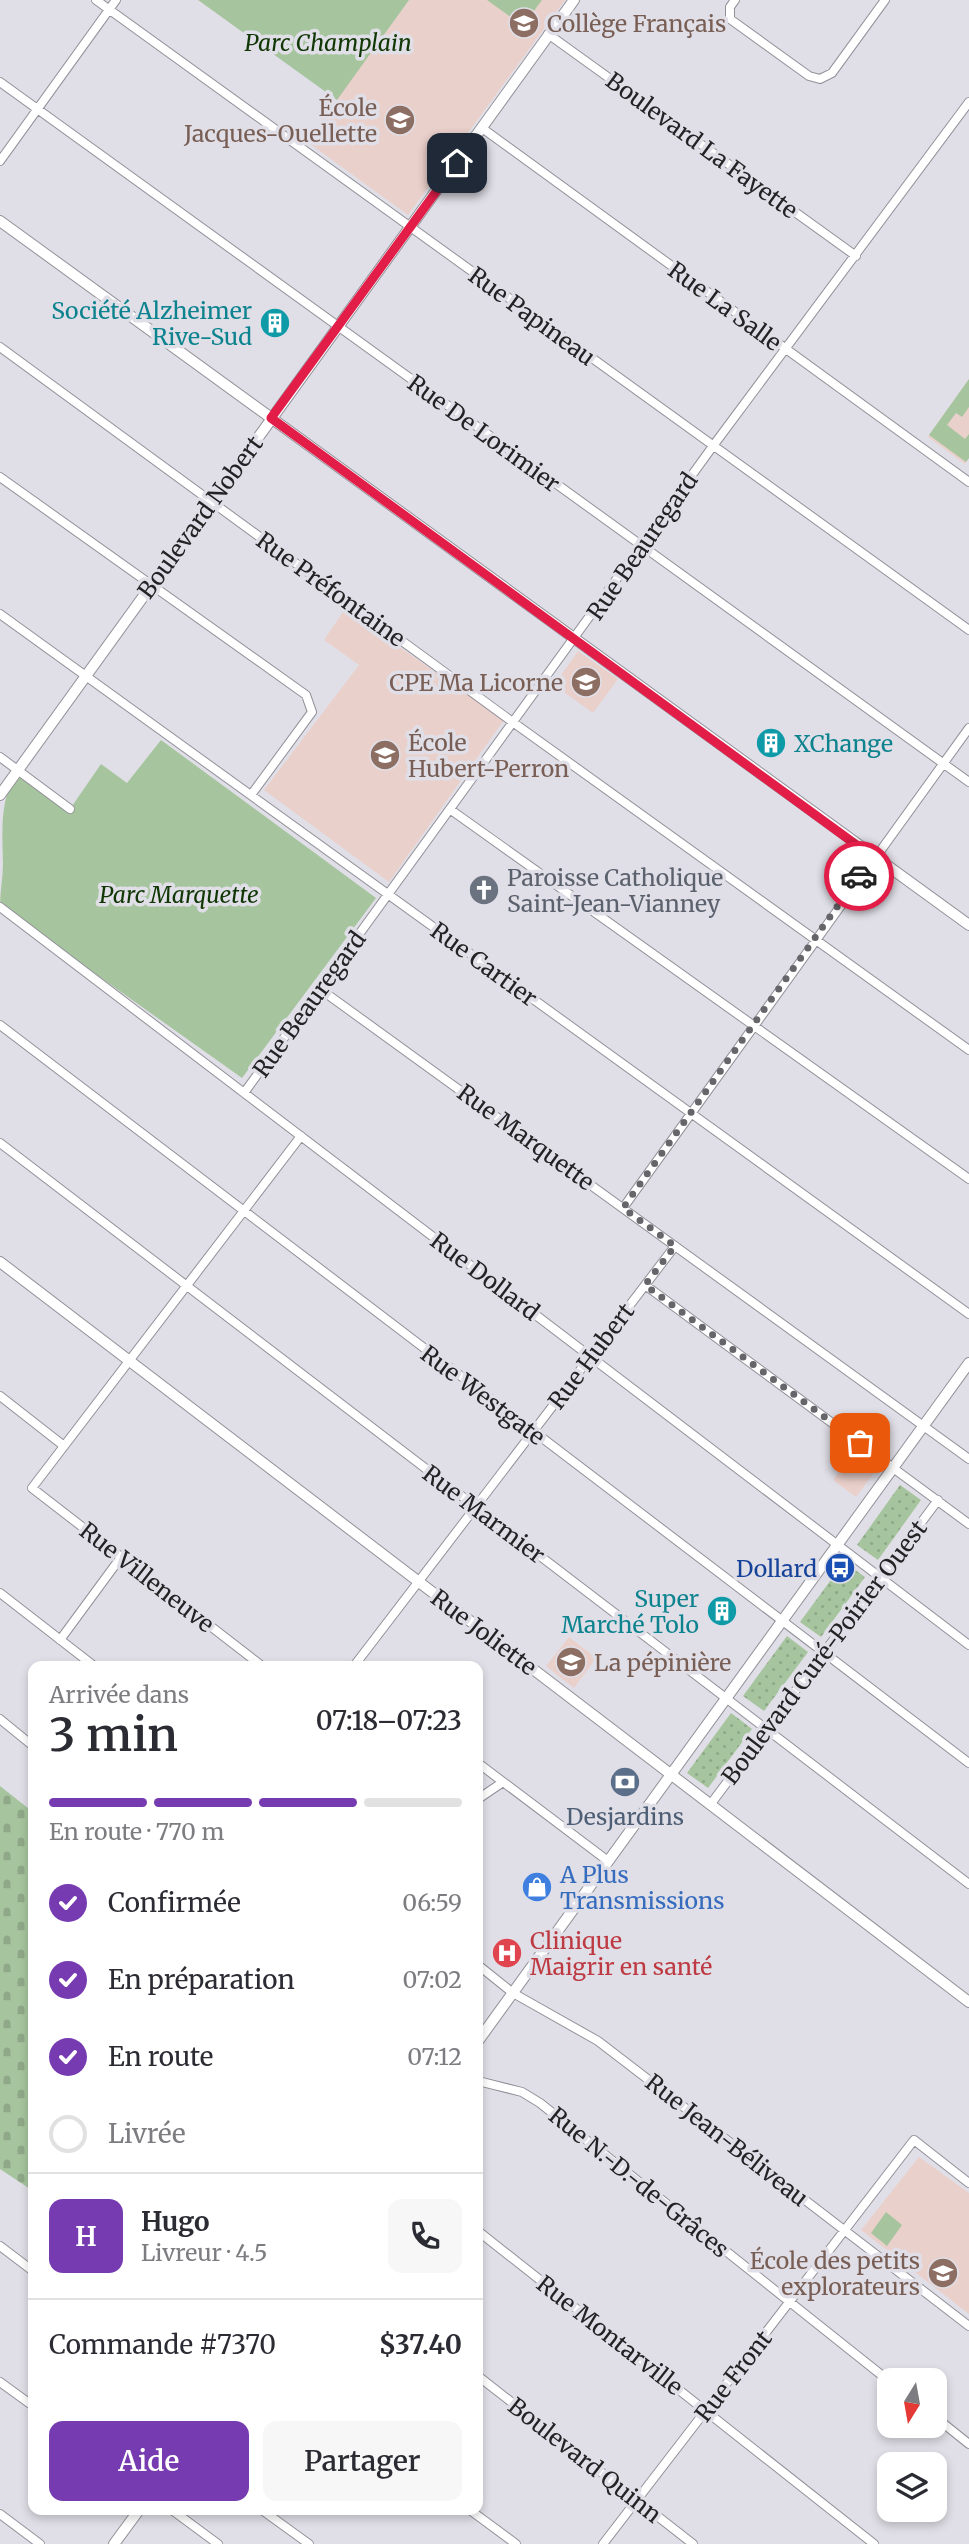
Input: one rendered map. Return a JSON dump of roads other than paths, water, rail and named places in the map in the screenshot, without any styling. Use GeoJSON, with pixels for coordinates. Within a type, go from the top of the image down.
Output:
{"type":"FeatureCollection","features":[{"type":"Feature","properties":{"kind":"street","name":"Rue Papineau"},"geometry":{"type":"LineString","coordinates":[[96,0],[969,630]]}},
{"type":"Feature","properties":{"kind":"street"},"geometry":{"type":"LineString","coordinates":[[0,161],[116,0]]}},
{"type":"Feature","properties":{"kind":"street","name":"Boulevard Nobert"},"geometry":{"type":"LineString","coordinates":[[0,795],[574,0]]}},
{"type":"Feature","properties":{"kind":"street"},"geometry":{"type":"LineString","coordinates":[[735,0],[730,7],[730,19],[809,76],[820,79],[832,73],[885,0]]}},
{"type":"Feature","properties":{"kind":"street","name":"Boulevard La Fayette"},"geometry":{"type":"LineString","coordinates":[[548,34],[856,256]]}},
{"type":"Feature","properties":{"kind":"street","name":"Rue De Lorimier"},"geometry":{"type":"LineString","coordinates":[[0,82],[969,782]]}},
{"type":"Feature","properties":{"kind":"street","name":"Rue Beauregard"},"geometry":{"type":"LineString","coordinates":[[244,1093],[643,547],[713,446],[969,102]]}},
{"type":"Feature","properties":{"kind":"street","name":"Rue La Salle"},"geometry":{"type":"LineString","coordinates":[[482,128],[969,482]]}},
{"type":"Feature","properties":{"kind":"street"},"geometry":{"type":"LineString","coordinates":[[0,221],[969,925]]}},
{"type":"Feature","properties":{"kind":"street","name":"Rue Préfontaine"},"geometry":{"type":"LineString","coordinates":[[0,348],[212,500],[514,723],[969,1050]]}},
{"type":"Feature","properties":{"kind":"street"},"geometry":{"type":"LineString","coordinates":[[0,477],[306,695],[312,712],[251,795]]}},
{"type":"Feature","properties":{"kind":"street","name":"Rue Cartier"},"geometry":{"type":"LineString","coordinates":[[0,614],[969,1314]]}},
{"type":"Feature","properties":{"kind":"street"},"geometry":{"type":"LineString","coordinates":[[623,1208],[873,857],[969,728]]}},
{"type":"Feature","properties":{"kind":"street"},"geometry":{"type":"LineString","coordinates":[[0,757],[70,809]]}},
{"type":"Feature","properties":{"kind":"street"},"geometry":{"type":"LineString","coordinates":[[451,810],[969,1179]]}},
{"type":"Feature","properties":{"kind":"street","name":"Rue Dollard"},"geometry":{"type":"LineString","coordinates":[[0,907],[969,1645]]}},
{"type":"Feature","properties":{"kind":"street","name":"Rue Marquette"},"geometry":{"type":"LineString","coordinates":[[320,989],[969,1459]]}},
{"type":"Feature","properties":{"kind":"street","name":"Rue Westgate"},"geometry":{"type":"LineString","coordinates":[[0,1025],[532,1433],[969,1763]]}},
{"type":"Feature","properties":{"kind":"street"},"geometry":{"type":"LineString","coordinates":[[0,1395],[64,1446],[301,1136]]}},
{"type":"Feature","properties":{"kind":"street","name":"Rue Marmier"},"geometry":{"type":"LineString","coordinates":[[0,1143],[726,1698],[765,1731],[969,1884]]}},
{"type":"Feature","properties":{"kind":"street","name":"Rue Hubert"},"geometry":{"type":"LineString","coordinates":[[358,1661],[675,1246]]}},
{"type":"Feature","properties":{"kind":"street","name":"Rue Joliette"},"geometry":{"type":"LineString","coordinates":[[0,1262],[969,2002]]}},
{"type":"Feature","properties":{"kind":"street"},"geometry":{"type":"LineString","coordinates":[[645,1285],[969,1524]]}},
{"type":"Feature","properties":{"kind":"street"},"geometry":{"type":"LineString","coordinates":[[483,2034],[969,1363]]}},
{"type":"Feature","properties":{"kind":"street","name":"Rue Villeneuve"},"geometry":{"type":"LineString","coordinates":[[64,1446],[32,1488],[256,1661]]}},
{"type":"Feature","properties":{"kind":"street","name":"Boulevard Curé-Poirier Ouest"},"geometry":{"type":"LineString","coordinates":[[710,1805],[938,1500]]}},
{"type":"Feature","properties":{"kind":"street"},"geometry":{"type":"LineString","coordinates":[[60,1640],[121,1557]]}},
{"type":"Feature","properties":{"kind":"street"},"geometry":{"type":"LineString","coordinates":[[0,1593],[87,1661]]}},
{"type":"Feature","properties":{"kind":"street"},"geometry":{"type":"LineString","coordinates":[[0,1719],[28,1742]]}},
{"type":"Feature","properties":{"kind":"street"},"geometry":{"type":"LineString","coordinates":[[483,1767],[608,1861]]}},
{"type":"Feature","properties":{"kind":"street"},"geometry":{"type":"LineString","coordinates":[[483,1796],[503,1782]]}},
{"type":"Feature","properties":{"kind":"street","name":"Rue Jean-Béliveau"},"geometry":{"type":"LineString","coordinates":[[483,1969],[513,1993],[597,2041],[969,2326]]}},
{"type":"Feature","properties":{"kind":"street","name":"Rue N.-D.-de-Grâces"},"geometry":{"type":"LineString","coordinates":[[483,2082],[522,2092],[540,2103],[877,2372]]}},
{"type":"Feature","properties":{"kind":"street","name":"Rue Front"},"geometry":{"type":"LineString","coordinates":[[603,2544],[914,2140],[969,2183]]}},
{"type":"Feature","properties":{"kind":"street","name":"Rue Montarville"},"geometry":{"type":"LineString","coordinates":[[483,2235],[874,2544]]}},
{"type":"Feature","properties":{"kind":"street"},"geometry":{"type":"LineString","coordinates":[[0,2246],[28,2267]]}},
{"type":"Feature","properties":{"kind":"street","name":"Boulevard Quinn"},"geometry":{"type":"LineString","coordinates":[[483,2380],[693,2544]]}},
{"type":"Feature","properties":{"kind":"street"},"geometry":{"type":"LineString","coordinates":[[0,2382],[28,2402]]}},
{"type":"Feature","properties":{"kind":"street"},"geometry":{"type":"LineString","coordinates":[[947,2426],[969,2444]]}},
{"type":"Feature","properties":{"kind":"street"},"geometry":{"type":"LineString","coordinates":[[0,2514],[40,2544]]}},
{"type":"Feature","properties":{"kind":"street"},"geometry":{"type":"LineString","coordinates":[[114,2544],[135,2515]]}},
{"type":"Feature","properties":{"kind":"street"},"geometry":{"type":"LineString","coordinates":[[179,2515],[218,2544]]}},
{"type":"Feature","properties":{"kind":"street"},"geometry":{"type":"LineString","coordinates":[[269,2515],[309,2544]]}},
{"type":"Feature","properties":{"kind":"street"},"geometry":{"type":"LineString","coordinates":[[477,2515],[516,2544]]}},
{"type":"Feature","properties":{"kind":"place","name":"Collège Français"},"geometry":{"type":"Point","coordinates":[524,23]}},
{"type":"Feature","properties":{"kind":"place","name":"École Jacques-Ouellette"},"geometry":{"type":"Point","coordinates":[400,120]}},
{"type":"Feature","properties":{"kind":"place","name":"Société Alzheimer Rive-Sud"},"geometry":{"type":"Point","coordinates":[275,323]}},
{"type":"Feature","properties":{"kind":"place","name":"CPE Ma Licorne"},"geometry":{"type":"Point","coordinates":[586,682]}},
{"type":"Feature","properties":{"kind":"place","name":"XChange"},"geometry":{"type":"Point","coordinates":[771,743]}},
{"type":"Feature","properties":{"kind":"place","name":"École Hubert-Perron"},"geometry":{"type":"Point","coordinates":[385,755]}},
{"type":"Feature","properties":{"kind":"place","name":"Paroisse Catholique Saint-Jean-Vianney"},"geometry":{"type":"Point","coordinates":[484,890]}},
{"type":"Feature","properties":{"kind":"place","name":"Dollard"},"geometry":{"type":"Point","coordinates":[840,1568]}},
{"type":"Feature","properties":{"kind":"place","name":"Super Marché Tolo"},"geometry":{"type":"Point","coordinates":[722,1611]}},
{"type":"Feature","properties":{"kind":"place","name":"La pépinière"},"geometry":{"type":"Point","coordinates":[571,1662]}},
{"type":"Feature","properties":{"kind":"place","name":"Desjardins"},"geometry":{"type":"Point","coordinates":[625,1782]}},
{"type":"Feature","properties":{"kind":"place","name":"A Plus Transmissions"},"geometry":{"type":"Point","coordinates":[537,1887]}},
{"type":"Feature","properties":{"kind":"place","name":"Clinique Maigrir en santé"},"geometry":{"type":"Point","coordinates":[507,1953]}},
{"type":"Feature","properties":{"kind":"place","name":"École des petits explorateurs"},"geometry":{"type":"Point","coordinates":[943,2273]}},
{"type":"Feature","properties":{"kind":"park label","name":"Parc Champlain"},"geometry":{"type":"Point","coordinates":[328,42]}},
{"type":"Feature","properties":{"kind":"park label","name":"Parc Marquette"},"geometry":{"type":"Point","coordinates":[179,894]}}]}
